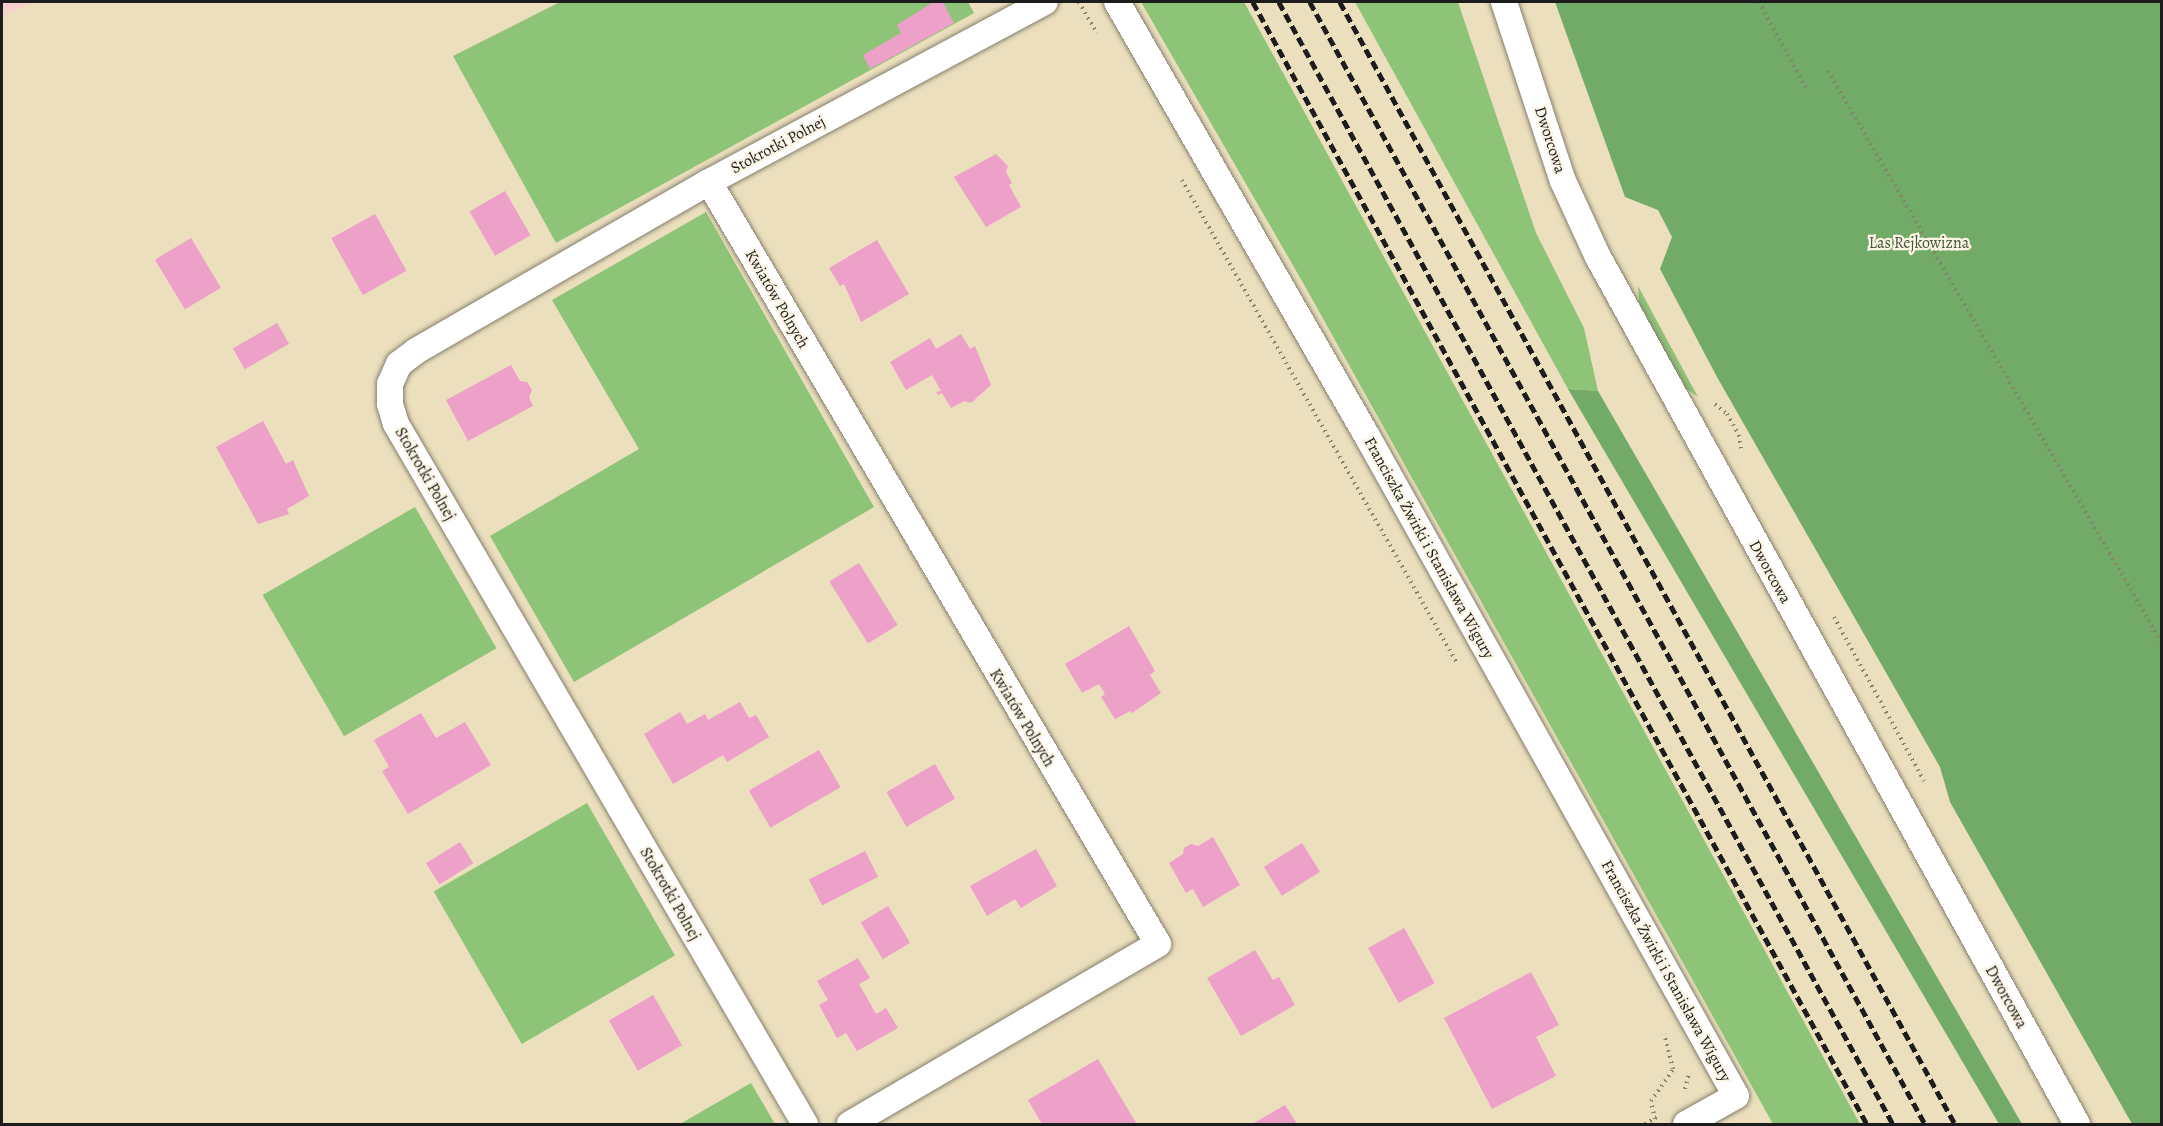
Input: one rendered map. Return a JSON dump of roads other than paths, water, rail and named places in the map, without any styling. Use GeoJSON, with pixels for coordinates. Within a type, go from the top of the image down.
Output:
{"type":"FeatureCollection","features":[{"type":"Feature","properties":{"kind":"street","name":"Stokrotki Polnej"},"geometry":{"type":"LineString","coordinates":[[805,1125],[420,467],[396,424],[390,404],[390,384],[399,364],[416,351],[709,182],[1045,2]]}},
{"type":"Feature","properties":{"kind":"street","name":"Franciszka Żwirki i Stanisława Wigury"},"geometry":{"type":"LineString","coordinates":[[1117,2],[1361,426],[1736,1096],[1686,1125]]}},
{"type":"Feature","properties":{"kind":"street","name":"Dworcowa"},"geometry":{"type":"LineString","coordinates":[[1504,2],[1563,181],[1598,257],[2077,1125]]}},
{"type":"Feature","properties":{"kind":"street","name":"Kwiatów Polnych"},"geometry":{"type":"LineString","coordinates":[[709,182],[1158,944],[850,1125]]}},
{"type":"Feature","properties":{"kind":"railway"},"geometry":{"type":"LineString","coordinates":[[1253,2],[1867,1124]]}},
{"type":"Feature","properties":{"kind":"railway"},"geometry":{"type":"LineString","coordinates":[[1279,2],[1893,1124]]}},
{"type":"Feature","properties":{"kind":"railway"},"geometry":{"type":"LineString","coordinates":[[1310,2],[1925,1124]]}},
{"type":"Feature","properties":{"kind":"railway"},"geometry":{"type":"LineString","coordinates":[[1340,2],[1955,1124]]}},
{"type":"Feature","properties":{"kind":"park label","name":"Las Rejkowizna"},"geometry":{"type":"Point","coordinates":[1919,243]}}]}
